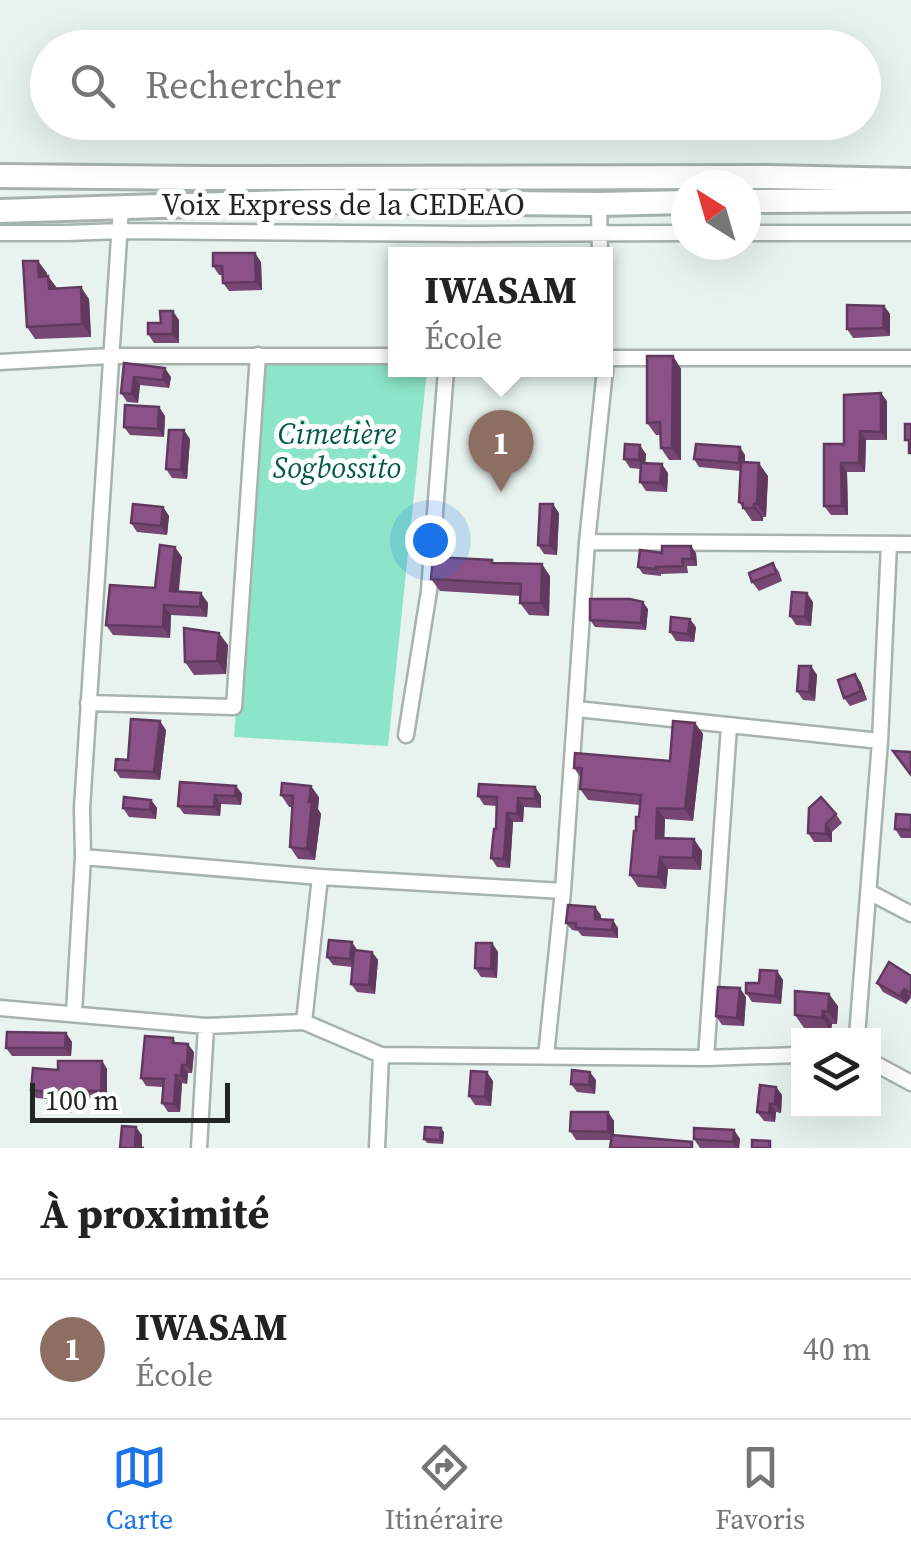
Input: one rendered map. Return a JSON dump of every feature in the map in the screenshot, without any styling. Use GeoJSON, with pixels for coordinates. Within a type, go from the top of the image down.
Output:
{"type":"FeatureCollection","features":[{"type":"Feature","properties":{"kind":"main road"},"geometry":{"type":"LineString","coordinates":[[0,176],[911,180]]}},
{"type":"Feature","properties":{"kind":"main road"},"geometry":{"type":"LineString","coordinates":[[470,203],[472,177]]}},
{"type":"Feature","properties":{"kind":"main road"},"geometry":{"type":"LineString","coordinates":[[761,201],[911,200]]}},
{"type":"Feature","properties":{"kind":"main road","name":"Voix Express de la CEDEAO"},"geometry":{"type":"LineString","coordinates":[[0,210],[322,201],[671,202]]}},
{"type":"Feature","properties":{"kind":"street"},"geometry":{"type":"LineString","coordinates":[[599,204],[600,247]]}},
{"type":"Feature","properties":{"kind":"street"},"geometry":{"type":"LineString","coordinates":[[74,1013],[88,703],[121,207]]}},
{"type":"Feature","properties":{"kind":"street"},"geometry":{"type":"LineString","coordinates":[[0,233],[671,233]]}},
{"type":"Feature","properties":{"kind":"street"},"geometry":{"type":"LineString","coordinates":[[761,233],[911,233]]}},
{"type":"Feature","properties":{"kind":"street"},"geometry":{"type":"LineString","coordinates":[[88,703],[234,707],[258,355]]}},
{"type":"Feature","properties":{"kind":"street"},"geometry":{"type":"LineString","coordinates":[[0,362],[110,356],[388,356]]}},
{"type":"Feature","properties":{"kind":"street"},"geometry":{"type":"LineString","coordinates":[[613,358],[911,358]]}},
{"type":"Feature","properties":{"kind":"street"},"geometry":{"type":"LineString","coordinates":[[406,735],[429,591],[445,377]]}},
{"type":"Feature","properties":{"kind":"street"},"geometry":{"type":"LineString","coordinates":[[546,1056],[563,891],[587,542],[603,377]]}},
{"type":"Feature","properties":{"kind":"street"},"geometry":{"type":"LineString","coordinates":[[587,542],[911,544]]}},
{"type":"Feature","properties":{"kind":"street"},"geometry":{"type":"LineString","coordinates":[[858,1028],[880,741],[890,544]]}},
{"type":"Feature","properties":{"kind":"street"},"geometry":{"type":"LineString","coordinates":[[577,710],[880,741]]}},
{"type":"Feature","properties":{"kind":"street"},"geometry":{"type":"LineString","coordinates":[[706,1058],[729,726]]}},
{"type":"Feature","properties":{"kind":"street"},"geometry":{"type":"LineString","coordinates":[[83,857],[320,877],[563,891]]}},
{"type":"Feature","properties":{"kind":"street"},"geometry":{"type":"LineString","coordinates":[[304,1022],[320,877]]}},
{"type":"Feature","properties":{"kind":"street"},"geometry":{"type":"LineString","coordinates":[[868,892],[911,914]]}},
{"type":"Feature","properties":{"kind":"street"},"geometry":{"type":"LineString","coordinates":[[0,1008],[206,1026],[304,1022],[382,1055],[791,1055]]}},
{"type":"Feature","properties":{"kind":"street"},"geometry":{"type":"LineString","coordinates":[[199,1148],[206,1026]]}},
{"type":"Feature","properties":{"kind":"street"},"geometry":{"type":"LineString","coordinates":[[377,1148],[382,1055]]}},
{"type":"Feature","properties":{"kind":"street"},"geometry":{"type":"LineString","coordinates":[[881,1067],[911,1082]]}},
{"type":"Feature","properties":{"kind":"green space","name":"Cimetière Sogbossito"},"geometry":{"type":"Polygon","coordinates":[[[261,362],[388,363],[388,377],[426,377],[388,746],[234,737],[261,362]]]}},
{"type":"Feature","properties":{"kind":"building"},"geometry":{"type":"Polygon","coordinates":[[[213,253],[255,253],[256,282],[223,283],[222,266],[213,266],[213,253]]]}},
{"type":"Feature","properties":{"kind":"building"},"geometry":{"type":"Polygon","coordinates":[[[23,261],[38,261],[39,277],[48,276],[49,289],[81,287],[82,324],[27,327],[23,261]]]}},
{"type":"Feature","properties":{"kind":"building"},"geometry":{"type":"Polygon","coordinates":[[[847,305],[884,306],[883,328],[847,329],[847,305]]]}},
{"type":"Feature","properties":{"kind":"building"},"geometry":{"type":"Polygon","coordinates":[[[160,311],[173,311],[173,334],[148,334],[148,323],[161,323],[160,311]]]}},
{"type":"Feature","properties":{"kind":"building"},"geometry":{"type":"Polygon","coordinates":[[[647,356],[673,356],[672,448],[661,448],[660,422],[647,423],[647,356]]]}},
{"type":"Feature","properties":{"kind":"building"},"geometry":{"type":"Polygon","coordinates":[[[124,363],[165,368],[163,380],[134,377],[132,394],[121,393],[124,363]]]}},
{"type":"Feature","properties":{"kind":"building"},"geometry":{"type":"Polygon","coordinates":[[[881,393],[881,432],[860,431],[859,463],[841,463],[842,506],[824,506],[824,444],[844,444],[844,395],[881,393]]]}},
{"type":"Feature","properties":{"kind":"building"},"geometry":{"type":"Polygon","coordinates":[[[125,405],[159,407],[158,429],[124,427],[125,405]]]}},
{"type":"Feature","properties":{"kind":"building"},"geometry":{"type":"Polygon","coordinates":[[[905,424],[911,424],[911,453],[909,440],[905,440],[905,424]]]}},
{"type":"Feature","properties":{"kind":"building"},"geometry":{"type":"Polygon","coordinates":[[[169,430],[184,430],[181,470],[166,469],[169,430]]]}},
{"type":"Feature","properties":{"kind":"building"},"geometry":{"type":"Polygon","coordinates":[[[625,444],[640,445],[639,460],[624,459],[625,444]]]}},
{"type":"Feature","properties":{"kind":"building"},"geometry":{"type":"Polygon","coordinates":[[[696,444],[740,447],[739,463],[694,459],[696,444]]]}},
{"type":"Feature","properties":{"kind":"building"},"geometry":{"type":"Polygon","coordinates":[[[741,462],[759,463],[754,508],[743,508],[739,502],[741,462]]]}},
{"type":"Feature","properties":{"kind":"building"},"geometry":{"type":"Polygon","coordinates":[[[641,463],[662,464],[660,483],[640,482],[641,463]]]}},
{"type":"Feature","properties":{"kind":"building"},"geometry":{"type":"Polygon","coordinates":[[[133,504],[163,507],[161,526],[131,523],[133,504]]]}},
{"type":"Feature","properties":{"kind":"building"},"geometry":{"type":"Polygon","coordinates":[[[540,504],[553,504],[550,546],[538,545],[540,504]]]}},
{"type":"Feature","properties":{"kind":"building"},"geometry":{"type":"Polygon","coordinates":[[[160,545],[175,547],[170,591],[201,593],[200,607],[164,605],[163,627],[106,625],[110,585],[155,588],[160,545]]]}},
{"type":"Feature","properties":{"kind":"building"},"geometry":{"type":"Polygon","coordinates":[[[662,546],[691,546],[692,559],[682,559],[683,566],[638,567],[640,550],[662,553],[662,546]]]}},
{"type":"Feature","properties":{"kind":"building"},"geometry":{"type":"Polygon","coordinates":[[[433,557],[542,564],[541,603],[520,603],[521,584],[431,579],[433,557]]]}},
{"type":"Feature","properties":{"kind":"building"},"geometry":{"type":"Polygon","coordinates":[[[773,563],[776,573],[752,582],[749,573],[773,563]]]}},
{"type":"Feature","properties":{"kind":"building"},"geometry":{"type":"Polygon","coordinates":[[[792,592],[807,593],[805,617],[790,616],[792,592]]]}},
{"type":"Feature","properties":{"kind":"building"},"geometry":{"type":"Polygon","coordinates":[[[590,599],[643,602],[641,623],[590,620],[590,599]]]}},
{"type":"Feature","properties":{"kind":"building"},"geometry":{"type":"Polygon","coordinates":[[[671,617],[690,619],[688,634],[670,632],[671,617]]]}},
{"type":"Feature","properties":{"kind":"building"},"geometry":{"type":"Polygon","coordinates":[[[184,628],[219,633],[217,661],[185,662],[184,628]]]}},
{"type":"Feature","properties":{"kind":"building"},"geometry":{"type":"Polygon","coordinates":[[[799,666],[811,666],[809,692],[797,691],[799,666]]]}},
{"type":"Feature","properties":{"kind":"building"},"geometry":{"type":"Polygon","coordinates":[[[855,674],[861,691],[844,698],[838,680],[855,674]]]}},
{"type":"Feature","properties":{"kind":"building"},"geometry":{"type":"Polygon","coordinates":[[[131,719],[160,721],[154,772],[115,770],[116,759],[128,760],[131,719]]]}},
{"type":"Feature","properties":{"kind":"building"},"geometry":{"type":"Polygon","coordinates":[[[673,721],[695,723],[685,809],[657,808],[656,838],[694,839],[693,858],[660,857],[658,877],[630,875],[641,795],[580,789],[582,768],[574,768],[575,753],[670,761],[673,721]]]}},
{"type":"Feature","properties":{"kind":"building"},"geometry":{"type":"Polygon","coordinates":[[[893,751],[911,752],[911,775],[893,751]]]}},
{"type":"Feature","properties":{"kind":"building"},"geometry":{"type":"Polygon","coordinates":[[[180,782],[236,786],[235,796],[215,795],[214,807],[178,806],[180,782]]]}},
{"type":"Feature","properties":{"kind":"building"},"geometry":{"type":"Polygon","coordinates":[[[282,783],[311,786],[307,849],[290,847],[293,796],[281,795],[282,783]]]}},
{"type":"Feature","properties":{"kind":"building"},"geometry":{"type":"Polygon","coordinates":[[[479,784],[535,787],[535,799],[518,798],[517,814],[507,813],[504,859],[491,858],[497,797],[478,796],[479,784]]]}},
{"type":"Feature","properties":{"kind":"building"},"geometry":{"type":"Polygon","coordinates":[[[124,797],[151,800],[150,810],[123,808],[124,797]]]}},
{"type":"Feature","properties":{"kind":"building"},"geometry":{"type":"Polygon","coordinates":[[[821,797],[836,814],[826,824],[826,834],[808,833],[809,808],[821,797]]]}},
{"type":"Feature","properties":{"kind":"building"},"geometry":{"type":"Polygon","coordinates":[[[896,814],[911,815],[911,830],[895,829],[896,814]]]}},
{"type":"Feature","properties":{"kind":"building"},"geometry":{"type":"Polygon","coordinates":[[[568,905],[595,907],[595,919],[613,920],[612,930],[576,928],[576,923],[566,923],[568,905]]]}},
{"type":"Feature","properties":{"kind":"building"},"geometry":{"type":"Polygon","coordinates":[[[329,940],[352,942],[350,959],[327,957],[329,940]]]}},
{"type":"Feature","properties":{"kind":"building"},"geometry":{"type":"Polygon","coordinates":[[[476,943],[492,943],[491,969],[475,968],[476,943]]]}},
{"type":"Feature","properties":{"kind":"building"},"geometry":{"type":"Polygon","coordinates":[[[354,950],[372,952],[369,985],[351,984],[354,950]]]}},
{"type":"Feature","properties":{"kind":"building"},"geometry":{"type":"Polygon","coordinates":[[[889,962],[911,976],[911,993],[904,989],[900,996],[877,983],[889,962]]]}},
{"type":"Feature","properties":{"kind":"building"},"geometry":{"type":"Polygon","coordinates":[[[760,970],[777,971],[775,996],[746,993],[746,983],[759,983],[760,970]]]}},
{"type":"Feature","properties":{"kind":"building"},"geometry":{"type":"Polygon","coordinates":[[[718,987],[740,988],[737,1018],[716,1016],[718,987]]]}},
{"type":"Feature","properties":{"kind":"building"},"geometry":{"type":"Polygon","coordinates":[[[795,991],[829,994],[828,1012],[823,1011],[822,1018],[795,1015],[795,991]]]}},
{"type":"Feature","properties":{"kind":"building"},"geometry":{"type":"Polygon","coordinates":[[[7,1032],[66,1033],[65,1048],[6,1048],[7,1032]]]}},
{"type":"Feature","properties":{"kind":"building"},"geometry":{"type":"Polygon","coordinates":[[[145,1036],[173,1038],[173,1043],[188,1044],[187,1065],[182,1065],[181,1076],[176,1075],[174,1104],[162,1103],[164,1079],[141,1078],[145,1036]]]}},
{"type":"Feature","properties":{"kind":"building"},"geometry":{"type":"Polygon","coordinates":[[[58,1061],[102,1061],[101,1091],[67,1091],[65,1105],[48,1103],[49,1092],[31,1090],[33,1068],[58,1070],[58,1061]]]}},
{"type":"Feature","properties":{"kind":"building"},"geometry":{"type":"Polygon","coordinates":[[[572,1070],[590,1072],[589,1085],[571,1084],[572,1070]]]}},
{"type":"Feature","properties":{"kind":"building"},"geometry":{"type":"Polygon","coordinates":[[[471,1071],[487,1072],[485,1097],[469,1096],[471,1071]]]}},
{"type":"Feature","properties":{"kind":"building"},"geometry":{"type":"Polygon","coordinates":[[[760,1085],[776,1087],[775,1104],[770,1104],[769,1113],[757,1112],[760,1085]]]}},
{"type":"Feature","properties":{"kind":"building"},"geometry":{"type":"Polygon","coordinates":[[[571,1112],[608,1112],[608,1132],[570,1131],[571,1112]]]}},
{"type":"Feature","properties":{"kind":"building"},"geometry":{"type":"Polygon","coordinates":[[[122,1126],[136,1127],[135,1147],[144,1148],[120,1148],[122,1126]]]}},
{"type":"Feature","properties":{"kind":"building"},"geometry":{"type":"Polygon","coordinates":[[[425,1127],[441,1128],[440,1140],[424,1139],[425,1127]]]}},
{"type":"Feature","properties":{"kind":"building"},"geometry":{"type":"Polygon","coordinates":[[[694,1128],[734,1130],[733,1142],[694,1139],[694,1128]]]}},
{"type":"Feature","properties":{"kind":"building"},"geometry":{"type":"Polygon","coordinates":[[[612,1135],[692,1142],[692,1148],[610,1148],[612,1135]]]}},
{"type":"Feature","properties":{"kind":"building"},"geometry":{"type":"Polygon","coordinates":[[[752,1140],[770,1141],[770,1148],[752,1148],[752,1140]]]}},
{"type":"Feature","properties":{"kind":"place","name":"IWASAM"},"geometry":{"type":"Point","coordinates":[501,492]}}]}
